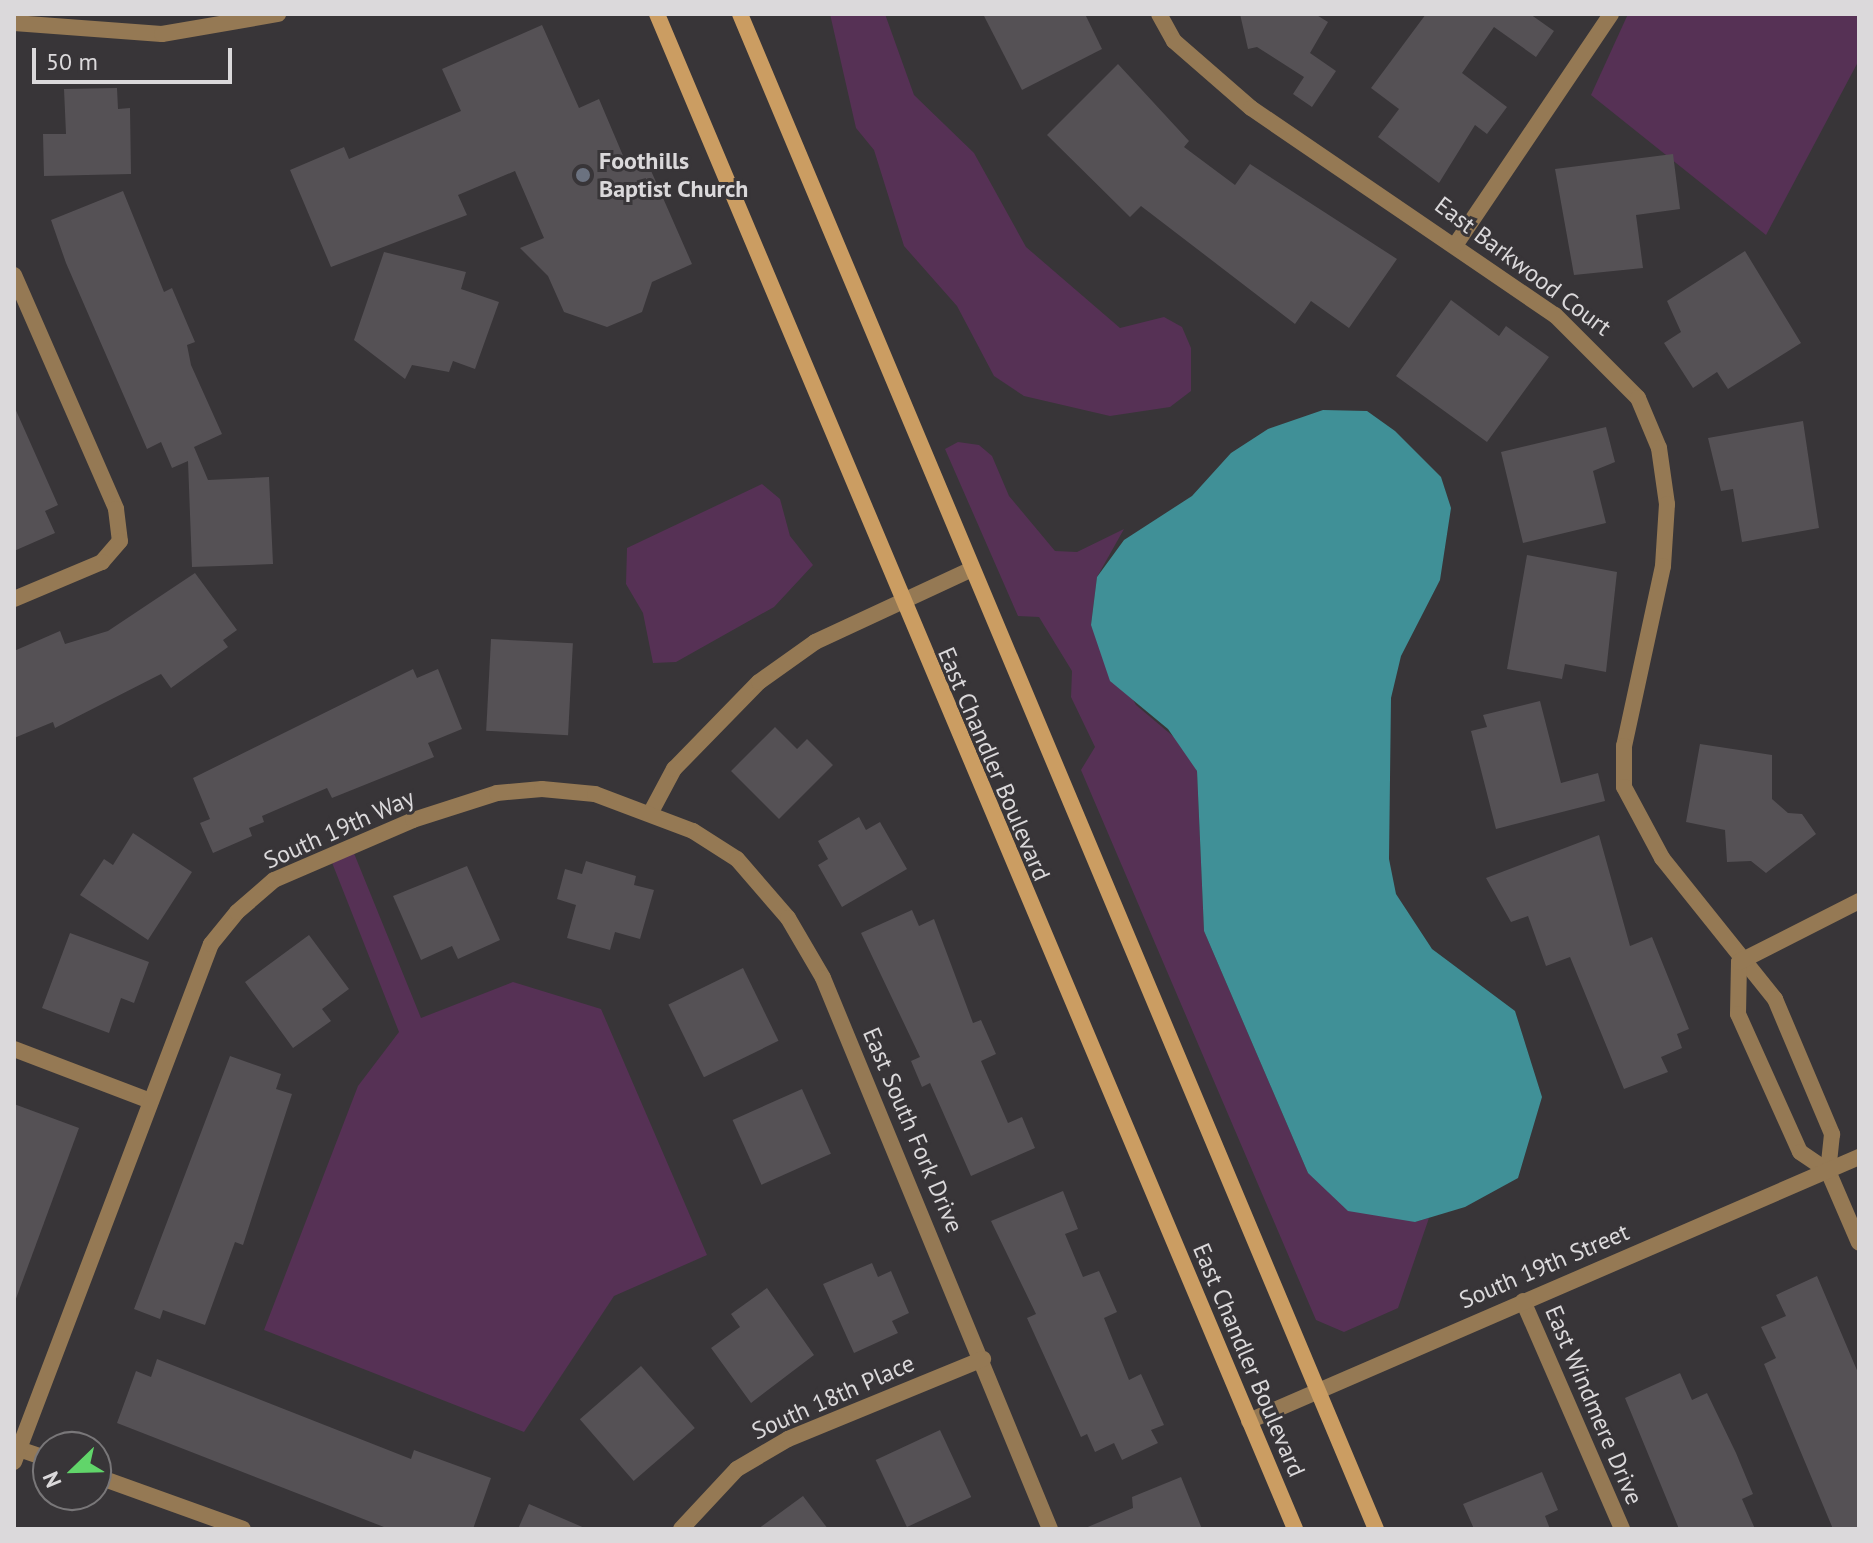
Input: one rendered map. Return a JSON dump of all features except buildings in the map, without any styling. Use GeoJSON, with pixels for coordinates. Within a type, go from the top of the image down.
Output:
{"type":"FeatureCollection","features":[{"type":"Feature","properties":{"kind":"main road","name":"East Chandler Boulevard"},"geometry":{"type":"LineString","coordinates":[[657,14],[899,602],[1295,1529]]}},
{"type":"Feature","properties":{"kind":"main road","name":"East Chandler Boulevard"},"geometry":{"type":"LineString","coordinates":[[740,14],[968,571],[1376,1529]]}},
{"type":"Feature","properties":{"kind":"street"},"geometry":{"type":"LineString","coordinates":[[14,23],[162,34],[278,14]]}},
{"type":"Feature","properties":{"kind":"street","name":"East Barkwood Court"},"geometry":{"type":"LineString","coordinates":[[1159,14],[1174,41],[1251,108],[1456,244],[1601,353],[1638,398],[1659,448],[1667,504],[1663,566],[1624,746],[1624,787],[1631,810],[1739,962],[1775,999],[1827,1121],[1828,1171]]}},
{"type":"Feature","properties":{"kind":"street"},"geometry":{"type":"LineString","coordinates":[[1456,244],[1611,14]]}},
{"type":"Feature","properties":{"kind":"street"},"geometry":{"type":"LineString","coordinates":[[14,275],[116,509],[120,541],[102,562],[14,599]]}},
{"type":"Feature","properties":{"kind":"street"},"geometry":{"type":"LineString","coordinates":[[651,812],[674,769],[759,682],[815,642],[968,571]]}},
{"type":"Feature","properties":{"kind":"street","name":"South 19th Way"},"geometry":{"type":"LineString","coordinates":[[16,1455],[211,944],[274,880],[497,793],[595,794],[651,812]]}},
{"type":"Feature","properties":{"kind":"street","name":"East South Fork Drive"},"geometry":{"type":"LineString","coordinates":[[651,812],[737,859],[788,918],[823,978],[983,1359],[1050,1529]]}},
{"type":"Feature","properties":{"kind":"street"},"geometry":{"type":"LineString","coordinates":[[1859,901],[1739,962],[1738,1014],[1800,1152],[1828,1171],[1859,1243]]}},
{"type":"Feature","properties":{"kind":"street"},"geometry":{"type":"LineString","coordinates":[[14,1049],[150,1101]]}},
{"type":"Feature","properties":{"kind":"street","name":"South 19th Street"},"geometry":{"type":"LineString","coordinates":[[1249,1421],[1859,1157]]}},
{"type":"Feature","properties":{"kind":"street","name":"East Windmere Drive"},"geometry":{"type":"LineString","coordinates":[[1523,1301],[1622,1529]]}},
{"type":"Feature","properties":{"kind":"street","name":"South 18th Place"},"geometry":{"type":"LineString","coordinates":[[681,1529],[737,1469],[788,1439],[983,1359]]}},
{"type":"Feature","properties":{"kind":"street"},"geometry":{"type":"LineString","coordinates":[[112,1482],[243,1529]]}},
{"type":"Feature","properties":{"kind":"shaded area"},"geometry":{"type":"Polygon","coordinates":[[[830,14],[885,14],[914,95],[974,153],[1026,247],[1120,328],[1164,317],[1182,327],[1191,348],[1191,391],[1170,407],[1110,416],[1024,396],[994,376],[957,306],[904,246],[874,150],[856,128],[830,14]]]}},
{"type":"Feature","properties":{"kind":"shaded area"},"geometry":{"type":"Polygon","coordinates":[[[1628,14],[1859,14],[1859,60],[1766,235],[1591,95],[1628,14]]]}},
{"type":"Feature","properties":{"kind":"shaded area"},"geometry":{"type":"Polygon","coordinates":[[[958,442],[979,445],[992,456],[1009,496],[1055,551],[1077,552],[1124,529],[1097,577],[1091,625],[1136,705],[1187,748],[1197,771],[1204,931],[1308,1173],[1415,1222],[1429,1218],[1398,1308],[1344,1332],[1316,1320],[1081,770],[1095,747],[1071,697],[1072,671],[1039,617],[1018,616],[945,449],[958,442]]]}},
{"type":"Feature","properties":{"kind":"shaded area"},"geometry":{"type":"Polygon","coordinates":[[[762,484],[780,499],[790,536],[813,565],[774,607],[676,662],[653,663],[643,613],[626,584],[627,548],[762,484]]]}},
{"type":"Feature","properties":{"kind":"shaded area"},"geometry":{"type":"Polygon","coordinates":[[[351,846],[421,1018],[513,982],[601,1009],[707,1255],[614,1296],[524,1432],[264,1330],[358,1086],[399,1032],[329,855],[351,846]]]}},
{"type":"Feature","properties":{"kind":"water"},"geometry":{"type":"Polygon","coordinates":[[[1323,410],[1367,411],[1395,431],[1441,477],[1451,508],[1440,580],[1401,656],[1391,698],[1389,859],[1396,894],[1432,949],[1515,1011],[1542,1097],[1518,1178],[1465,1207],[1415,1222],[1348,1211],[1308,1173],[1204,931],[1197,771],[1168,729],[1110,681],[1091,625],[1097,577],[1124,540],[1192,496],[1231,453],[1268,429],[1323,410]]]}},
{"type":"Feature","properties":{"kind":"place","name":"Foothills Baptist Church"},"geometry":{"type":"Point","coordinates":[583,175]}}]}
